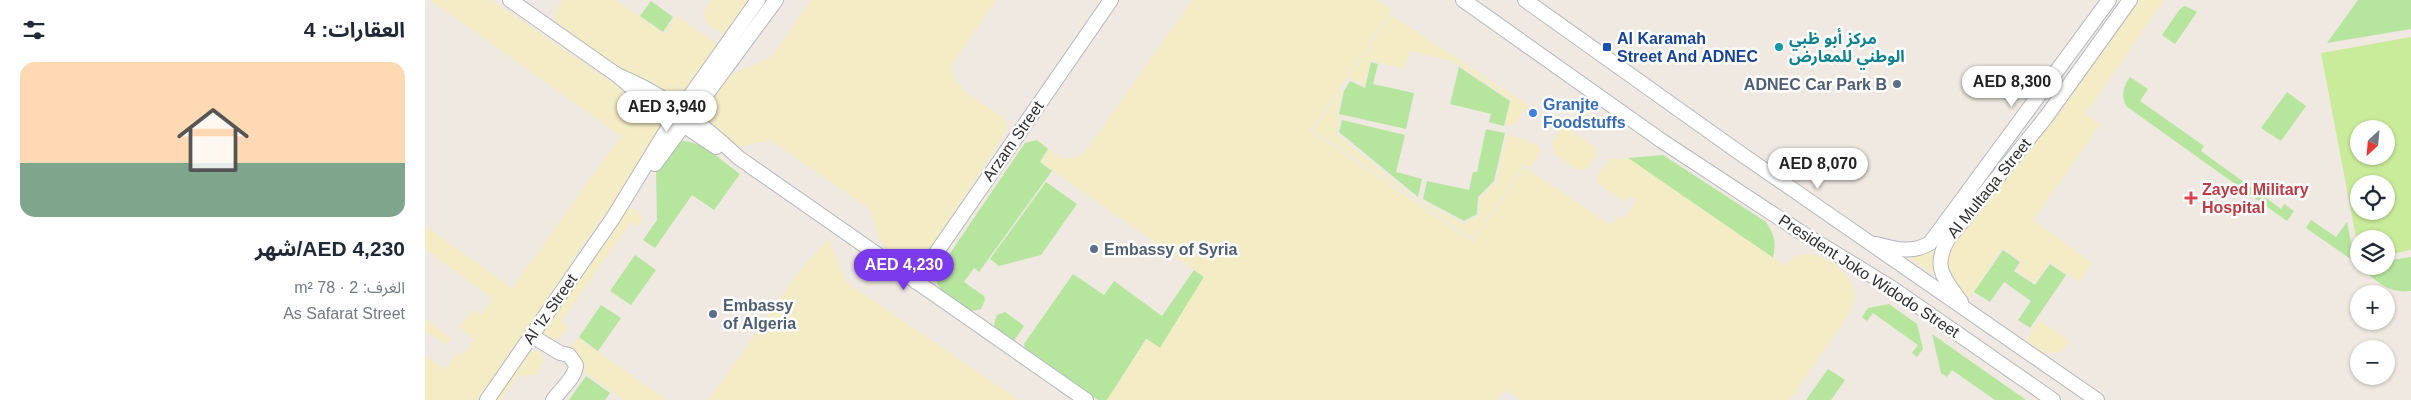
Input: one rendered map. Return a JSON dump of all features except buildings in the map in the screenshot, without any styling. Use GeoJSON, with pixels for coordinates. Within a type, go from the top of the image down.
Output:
{"type":"FeatureCollection","features":[{"type":"Feature","properties":{"kind":"street"},"geometry":{"type":"LineString","coordinates":[[510,0],[617,75],[655,93],[682,119],[1086,400]]}},
{"type":"Feature","properties":{"kind":"street","name":"Al 'Iz Street"},"geometry":{"type":"LineString","coordinates":[[487,400],[682,119],[758,0]]}},
{"type":"Feature","properties":{"kind":"street","name":"Al 'Iz Street"},"geometry":{"type":"LineString","coordinates":[[682,119],[776,0]]}},
{"type":"Feature","properties":{"kind":"street","name":"Arzam Street"},"geometry":{"type":"LineString","coordinates":[[915,282],[1111,0]]}},
{"type":"Feature","properties":{"kind":"street","name":"President Joko Widodo Street"},"geometry":{"type":"LineString","coordinates":[[1463,0],[1662,141],[1799,231],[1892,288],[2053,400]]}},
{"type":"Feature","properties":{"kind":"street","name":"President Joko Widodo Street"},"geometry":{"type":"LineString","coordinates":[[1525,0],[1868,242],[2097,400]]}},
{"type":"Feature","properties":{"kind":"street","name":"Al Multaqa Street"},"geometry":{"type":"LineString","coordinates":[[1868,242],[1907,250],[1923,247],[1930,243],[2109,0]]}},
{"type":"Feature","properties":{"kind":"street","name":"Al Multaqa Street"},"geometry":{"type":"LineString","coordinates":[[1966,309],[1942,274],[1940,257],[1945,244],[2046,117],[2130,0]]}},
{"type":"Feature","properties":{"kind":"street"},"geometry":{"type":"LineString","coordinates":[[532,336],[560,353],[566,369],[564,384],[553,400]]}},
{"type":"Feature","properties":{"kind":"green space"},"geometry":{"type":"Polygon","coordinates":[[[2358,0],[2411,0],[2411,29],[2327,43],[2358,0]]]}},
{"type":"Feature","properties":{"kind":"green space"},"geometry":{"type":"Polygon","coordinates":[[[651,1],[673,17],[663,32],[640,16],[651,1]]]}},
{"type":"Feature","properties":{"kind":"green space"},"geometry":{"type":"Polygon","coordinates":[[[2185,6],[2197,12],[2175,44],[2162,35],[2180,9],[2185,6]]]}},
{"type":"Feature","properties":{"kind":"green space"},"geometry":{"type":"Polygon","coordinates":[[[2411,37],[2411,250],[2395,253],[2395,230],[2355,230],[2353,220],[2395,220],[2395,175],[2350,175],[2350,206],[2321,53],[2411,37]]]}},
{"type":"Feature","properties":{"kind":"green space"},"geometry":{"type":"Polygon","coordinates":[[[1371,62],[1378,64],[1373,84],[1414,93],[1406,129],[1339,114],[1344,91],[1350,81],[1365,88],[1371,62]]]}},
{"type":"Feature","properties":{"kind":"green space"},"geometry":{"type":"Polygon","coordinates":[[[1459,67],[1510,101],[1504,126],[1489,122],[1491,114],[1450,104],[1459,67]]]}},
{"type":"Feature","properties":{"kind":"green space"},"geometry":{"type":"Polygon","coordinates":[[[2130,77],[2148,89],[2140,101],[2204,146],[2201,151],[2281,209],[2284,204],[2294,211],[2287,221],[2126,106],[2123,91],[2130,77]]]}},
{"type":"Feature","properties":{"kind":"green space"},"geometry":{"type":"Polygon","coordinates":[[[2287,92],[2306,106],[2281,141],[2261,128],[2287,92]]]}},
{"type":"Feature","properties":{"kind":"green space"},"geometry":{"type":"Polygon","coordinates":[[[1342,120],[1405,135],[1396,172],[1422,179],[1418,197],[1339,132],[1342,120]]]}},
{"type":"Feature","properties":{"kind":"green space"},"geometry":{"type":"Polygon","coordinates":[[[1486,129],[1505,133],[1494,181],[1478,197],[1477,214],[1464,221],[1423,199],[1427,181],[1469,190],[1473,172],[1477,172],[1486,129]]]}},
{"type":"Feature","properties":{"kind":"green space"},"geometry":{"type":"Polygon","coordinates":[[[1037,140],[1048,149],[1040,162],[1052,171],[979,272],[974,268],[964,282],[984,296],[985,300],[981,309],[972,311],[950,298],[940,289],[936,278],[938,271],[1025,143],[1037,140]]]}},
{"type":"Feature","properties":{"kind":"green space"},"geometry":{"type":"Polygon","coordinates":[[[680,141],[696,144],[704,148],[740,174],[714,210],[692,195],[655,248],[643,240],[657,220],[656,172],[674,145],[680,141]]]}},
{"type":"Feature","properties":{"kind":"green space"},"geometry":{"type":"Polygon","coordinates":[[[1663,155],[1766,222],[1774,239],[1773,258],[1628,158],[1663,155]]]}},
{"type":"Feature","properties":{"kind":"green space"},"geometry":{"type":"Polygon","coordinates":[[[1046,182],[1077,204],[1041,255],[999,266],[990,259],[1046,182]]]}},
{"type":"Feature","properties":{"kind":"green space"},"geometry":{"type":"Polygon","coordinates":[[[2311,220],[2336,237],[2347,222],[2350,237],[2350,259],[2306,228],[2311,220]]]}},
{"type":"Feature","properties":{"kind":"green space"},"geometry":{"type":"Polygon","coordinates":[[[2003,250],[2020,262],[2014,271],[2035,285],[2050,264],[2066,275],[2030,328],[2018,320],[2031,301],[2004,282],[1990,302],[1974,292],[2003,250]]]}},
{"type":"Feature","properties":{"kind":"green space"},"geometry":{"type":"Polygon","coordinates":[[[635,255],[656,270],[631,305],[610,291],[635,255]]]}},
{"type":"Feature","properties":{"kind":"green space"},"geometry":{"type":"Polygon","coordinates":[[[2411,257],[2411,291],[2395,290],[2395,285],[2382,285],[2369,275],[2395,275],[2395,260],[2411,257]]]}},
{"type":"Feature","properties":{"kind":"green space"},"geometry":{"type":"Polygon","coordinates":[[[1194,270],[1204,277],[1160,348],[1146,339],[1107,400],[1098,400],[1025,348],[1024,344],[1073,274],[1104,295],[1114,281],[1162,316],[1194,270]]]}},
{"type":"Feature","properties":{"kind":"green space"},"geometry":{"type":"Polygon","coordinates":[[[1889,304],[1917,324],[1923,349],[1917,357],[1912,353],[1918,345],[1873,313],[1867,321],[1862,317],[1868,308],[1889,304]]]}},
{"type":"Feature","properties":{"kind":"green space"},"geometry":{"type":"Polygon","coordinates":[[[601,305],[621,318],[598,351],[579,337],[601,305]]]}},
{"type":"Feature","properties":{"kind":"green space"},"geometry":{"type":"Polygon","coordinates":[[[1005,312],[1024,326],[1014,341],[995,327],[994,324],[997,315],[1005,312]]]}},
{"type":"Feature","properties":{"kind":"green space"},"geometry":{"type":"Polygon","coordinates":[[[1932,334],[2026,400],[1995,400],[1952,370],[1947,377],[1941,373],[1932,334]]]}},
{"type":"Feature","properties":{"kind":"green space"},"geometry":{"type":"Polygon","coordinates":[[[1828,369],[1845,380],[1831,400],[1806,400],[1828,369]]]}},
{"type":"Feature","properties":{"kind":"green space"},"geometry":{"type":"Polygon","coordinates":[[[586,376],[610,393],[605,400],[569,400],[586,376]]]}},
{"type":"Feature","properties":{"kind":"sand"},"geometry":{"type":"Polygon","coordinates":[[[430,0],[491,0],[654,111],[661,121],[662,127],[661,139],[571,261],[567,272],[477,400],[425,400],[425,355],[445,370],[458,352],[463,355],[474,339],[459,328],[473,310],[481,315],[493,299],[425,249],[425,226],[512,288],[621,136],[430,0]]]}},
{"type":"Feature","properties":{"kind":"sand"},"geometry":{"type":"Polygon","coordinates":[[[562,0],[616,0],[664,34],[676,16],[717,44],[719,56],[689,99],[674,105],[558,27],[555,13],[562,0]]]}},
{"type":"Feature","properties":{"kind":"sand"},"geometry":{"type":"Polygon","coordinates":[[[711,0],[756,0],[733,34],[725,35],[709,25],[704,17],[704,13],[711,0]]]}},
{"type":"Feature","properties":{"kind":"sand"},"geometry":{"type":"Polygon","coordinates":[[[811,0],[996,0],[952,65],[953,74],[963,89],[970,96],[1003,117],[1007,124],[1006,132],[930,249],[918,260],[899,261],[892,257],[882,244],[871,210],[770,140],[734,148],[701,120],[701,112],[731,75],[773,56],[811,0]]]}},
{"type":"Feature","properties":{"kind":"sand"},"geometry":{"type":"Polygon","coordinates":[[[1192,0],[1377,0],[1392,10],[1310,131],[1473,242],[1524,167],[1611,225],[1619,215],[1625,218],[1636,201],[1629,196],[1625,202],[1597,183],[1598,176],[1609,159],[1628,158],[1785,266],[1795,257],[1806,254],[1815,255],[1834,264],[1849,279],[1853,287],[1855,298],[1851,311],[1790,400],[1521,400],[1505,389],[1497,400],[1107,400],[1147,339],[1160,348],[1204,277],[1041,162],[1049,149],[1067,158],[1076,157],[1086,151],[1192,0]]]}},
{"type":"Feature","properties":{"kind":"sand"},"geometry":{"type":"Polygon","coordinates":[[[2134,0],[2164,0],[2085,114],[2100,125],[2033,220],[2092,263],[2079,282],[2050,262],[2034,283],[2017,270],[2023,262],[2002,248],[1969,298],[1947,282],[1945,255],[2134,0]]]}},
{"type":"Feature","properties":{"kind":"sand"},"geometry":{"type":"Polygon","coordinates":[[[1391,15],[1528,105],[1514,125],[1505,125],[1511,100],[1457,63],[1409,51],[1404,69],[1370,60],[1363,85],[1348,77],[1391,15]]]}},
{"type":"Feature","properties":{"kind":"sand"},"geometry":{"type":"Polygon","coordinates":[[[1340,90],[1342,91],[1336,115],[1340,116],[1336,134],[1416,199],[1464,224],[1480,215],[1480,198],[1497,182],[1507,134],[1529,141],[1542,149],[1531,168],[1524,164],[1473,239],[1313,130],[1340,90]]]}},
{"type":"Feature","properties":{"kind":"sand"},"geometry":{"type":"Polygon","coordinates":[[[1563,126],[1595,147],[1595,156],[1587,169],[1577,170],[1554,154],[1552,143],[1563,126]]]}},
{"type":"Feature","properties":{"kind":"sand"},"geometry":{"type":"Polygon","coordinates":[[[628,209],[636,210],[640,214],[641,223],[639,227],[631,222],[561,321],[568,327],[555,343],[543,337],[543,330],[623,213],[628,209]]]}},
{"type":"Feature","properties":{"kind":"sand"},"geometry":{"type":"Polygon","coordinates":[[[828,239],[846,282],[1019,400],[709,400],[798,273],[828,239]]]}},
{"type":"Feature","properties":{"kind":"sand"},"geometry":{"type":"Polygon","coordinates":[[[1937,246],[1933,274],[1910,258],[1937,246]]]}},
{"type":"Feature","properties":{"kind":"sand"},"geometry":{"type":"Polygon","coordinates":[[[425,319],[451,338],[446,345],[425,330],[425,319]]]}},
{"type":"Feature","properties":{"kind":"sand"},"geometry":{"type":"Polygon","coordinates":[[[2039,320],[2069,341],[2061,352],[2044,353],[2026,340],[2039,320]]]}},
{"type":"Feature","properties":{"kind":"sand"},"geometry":{"type":"Polygon","coordinates":[[[578,338],[667,400],[625,400],[585,373],[578,359],[570,351],[578,338]]]}},
{"type":"Feature","properties":{"kind":"sand"},"geometry":{"type":"Polygon","coordinates":[[[530,350],[539,352],[543,358],[536,375],[518,376],[501,400],[493,400],[530,350]]]}},
{"type":"Feature","properties":{"kind":"place","name":"Al Karamah Street And ADNEC"},"geometry":{"type":"Point","coordinates":[1607,47]}},
{"type":"Feature","properties":{"kind":"place","name":"مركز أبو ظبي الوطني للمعارض"},"geometry":{"type":"Point","coordinates":[1779,47]}},
{"type":"Feature","properties":{"kind":"place","name":"ADNEC Car Park B"},"geometry":{"type":"Point","coordinates":[1897,84]}},
{"type":"Feature","properties":{"kind":"place","name":"Granjte Foodstuffs"},"geometry":{"type":"Point","coordinates":[1533,113]}},
{"type":"Feature","properties":{"kind":"place","name":"Zayed Military Hospital"},"geometry":{"type":"Point","coordinates":[2191,198]}},
{"type":"Feature","properties":{"kind":"place","name":"Embassy of Syria"},"geometry":{"type":"Point","coordinates":[1094,249]}},
{"type":"Feature","properties":{"kind":"place","name":"Embassy of Algeria"},"geometry":{"type":"Point","coordinates":[713,314]}}]}
